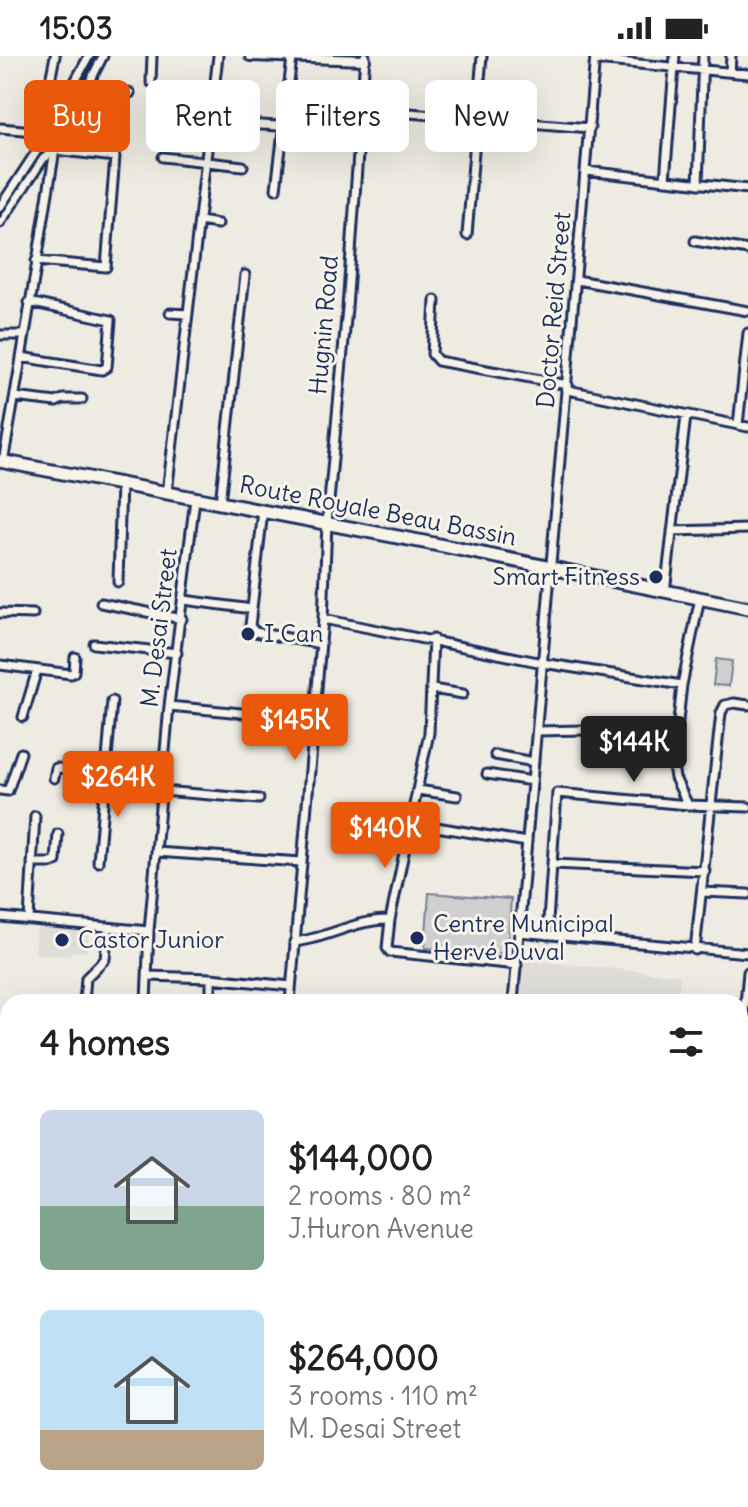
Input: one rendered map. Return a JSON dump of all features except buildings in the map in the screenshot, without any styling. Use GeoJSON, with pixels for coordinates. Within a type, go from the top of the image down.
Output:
{"type":"FeatureCollection","features":[{"type":"Feature","properties":{"kind":"main road","name":"Route Royale Beau Bassin"},"geometry":{"type":"LineString","coordinates":[[1,461],[121,482],[748,608]]}},
{"type":"Feature","properties":{"kind":"street"},"geometry":{"type":"LineString","coordinates":[[50,80],[55,56]]}},
{"type":"Feature","properties":{"kind":"street"},"geometry":{"type":"LineString","coordinates":[[0,207],[38,149],[89,56]]}},
{"type":"Feature","properties":{"kind":"street"},"geometry":{"type":"LineString","coordinates":[[90,80],[103,56]]}},
{"type":"Feature","properties":{"kind":"street"},"geometry":{"type":"LineString","coordinates":[[151,80],[152,56]]}},
{"type":"Feature","properties":{"kind":"street"},"geometry":{"type":"LineString","coordinates":[[215,80],[218,56]]}},
{"type":"Feature","properties":{"kind":"street"},"geometry":{"type":"LineString","coordinates":[[250,56],[365,58],[363,80]]}},
{"type":"Feature","properties":{"kind":"street"},"geometry":{"type":"LineString","coordinates":[[480,80],[482,56]]}},
{"type":"Feature","properties":{"kind":"street"},"geometry":{"type":"LineString","coordinates":[[665,180],[675,56]]}},
{"type":"Feature","properties":{"kind":"street"},"geometry":{"type":"LineString","coordinates":[[698,184],[703,56]]}},
{"type":"Feature","properties":{"kind":"street"},"geometry":{"type":"LineString","coordinates":[[730,72],[731,56]]}},
{"type":"Feature","properties":{"kind":"street"},"geometry":{"type":"LineString","coordinates":[[289,80],[292,58]]}},
{"type":"Feature","properties":{"kind":"street"},"geometry":{"type":"LineString","coordinates":[[595,58],[748,74]]}},
{"type":"Feature","properties":{"kind":"street","name":"Doctor Reid Street"},"geometry":{"type":"LineString","coordinates":[[514,994],[595,58]]}},
{"type":"Feature","properties":{"kind":"street"},"geometry":{"type":"LineString","coordinates":[[537,124],[590,128]]}},
{"type":"Feature","properties":{"kind":"street"},"geometry":{"type":"LineString","coordinates":[[0,128],[24,130]]}},
{"type":"Feature","properties":{"kind":"street"},"geometry":{"type":"LineString","coordinates":[[0,223],[43,159],[52,152]]}},
{"type":"Feature","properties":{"kind":"street"},"geometry":{"type":"LineString","coordinates":[[1,461],[15,397],[55,152]]}},
{"type":"Feature","properties":{"kind":"street"},"geometry":{"type":"LineString","coordinates":[[36,261],[101,267],[107,264],[115,157],[65,152]]}},
{"type":"Feature","properties":{"kind":"street"},"geometry":{"type":"LineString","coordinates":[[167,493],[206,152]]}},
{"type":"Feature","properties":{"kind":"street"},"geometry":{"type":"LineString","coordinates":[[276,189],[281,152]]}},
{"type":"Feature","properties":{"kind":"street","name":"Hugnin Road"},"geometry":{"type":"LineString","coordinates":[[290,994],[358,152]]}},
{"type":"Feature","properties":{"kind":"street"},"geometry":{"type":"LineString","coordinates":[[467,235],[474,152]]}},
{"type":"Feature","properties":{"kind":"street"},"geometry":{"type":"LineString","coordinates":[[163,157],[243,166]]}},
{"type":"Feature","properties":{"kind":"street"},"geometry":{"type":"LineString","coordinates":[[586,171],[748,189]]}},
{"type":"Feature","properties":{"kind":"street"},"geometry":{"type":"LineString","coordinates":[[199,221],[218,224]]}},
{"type":"Feature","properties":{"kind":"street"},"geometry":{"type":"LineString","coordinates":[[695,241],[748,250]]}},
{"type":"Feature","properties":{"kind":"street"},"geometry":{"type":"LineString","coordinates":[[220,503],[245,275]]}},
{"type":"Feature","properties":{"kind":"street"},"geometry":{"type":"LineString","coordinates":[[577,280],[748,311]]}},
{"type":"Feature","properties":{"kind":"street"},"geometry":{"type":"LineString","coordinates":[[435,300],[432,354],[438,361],[748,427]]}},
{"type":"Feature","properties":{"kind":"street"},"geometry":{"type":"LineString","coordinates":[[21,357],[102,370],[107,367],[111,320],[29,302]]}},
{"type":"Feature","properties":{"kind":"street"},"geometry":{"type":"LineString","coordinates":[[170,313],[188,314]]}},
{"type":"Feature","properties":{"kind":"street"},"geometry":{"type":"LineString","coordinates":[[738,425],[748,333]]}},
{"type":"Feature","properties":{"kind":"street"},"geometry":{"type":"LineString","coordinates":[[0,335],[24,335]]}},
{"type":"Feature","properties":{"kind":"street"},"geometry":{"type":"LineString","coordinates":[[15,397],[56,402],[82,399]]}},
{"type":"Feature","properties":{"kind":"street"},"geometry":{"type":"LineString","coordinates":[[665,592],[686,416]]}},
{"type":"Feature","properties":{"kind":"street"},"geometry":{"type":"LineString","coordinates":[[118,582],[121,482]]}},
{"type":"Feature","properties":{"kind":"street","name":"M. Desai Street"},"geometry":{"type":"LineString","coordinates":[[147,994],[149,931],[169,706],[195,499]]}},
{"type":"Feature","properties":{"kind":"street"},"geometry":{"type":"LineString","coordinates":[[263,511],[250,626],[255,632],[321,644]]}},
{"type":"Feature","properties":{"kind":"street"},"geometry":{"type":"LineString","coordinates":[[672,531],[748,529]]}},
{"type":"Feature","properties":{"kind":"street"},"geometry":{"type":"LineString","coordinates":[[688,805],[675,778],[677,728],[682,685],[700,598]]}},
{"type":"Feature","properties":{"kind":"street"},"geometry":{"type":"LineString","coordinates":[[184,600],[252,609]]}},
{"type":"Feature","properties":{"kind":"street"},"geometry":{"type":"LineString","coordinates":[[101,603],[182,619]]}},
{"type":"Feature","properties":{"kind":"street"},"geometry":{"type":"LineString","coordinates":[[0,613],[33,614]]}},
{"type":"Feature","properties":{"kind":"street"},"geometry":{"type":"LineString","coordinates":[[323,619],[543,663],[682,685]]}},
{"type":"Feature","properties":{"kind":"street"},"geometry":{"type":"LineString","coordinates":[[433,639],[429,733],[386,942],[390,952],[517,965]]}},
{"type":"Feature","properties":{"kind":"street"},"geometry":{"type":"LineString","coordinates":[[94,644],[177,653]]}},
{"type":"Feature","properties":{"kind":"street"},"geometry":{"type":"LineString","coordinates":[[0,665],[71,674],[74,672],[75,657]]}},
{"type":"Feature","properties":{"kind":"street"},"geometry":{"type":"LineString","coordinates":[[23,717],[37,670]]}},
{"type":"Feature","properties":{"kind":"street"},"geometry":{"type":"LineString","coordinates":[[432,689],[463,694]]}},
{"type":"Feature","properties":{"kind":"street"},"geometry":{"type":"LineString","coordinates":[[98,862],[112,701]]}},
{"type":"Feature","properties":{"kind":"street"},"geometry":{"type":"LineString","coordinates":[[695,950],[721,713],[725,705],[748,705]]}},
{"type":"Feature","properties":{"kind":"street"},"geometry":{"type":"LineString","coordinates":[[169,706],[314,720]]}},
{"type":"Feature","properties":{"kind":"street"},"geometry":{"type":"LineString","coordinates":[[537,731],[677,728]]}},
{"type":"Feature","properties":{"kind":"street"},"geometry":{"type":"LineString","coordinates":[[0,790],[8,791],[21,753]]}},
{"type":"Feature","properties":{"kind":"street"},"geometry":{"type":"LineString","coordinates":[[495,755],[534,762]]}},
{"type":"Feature","properties":{"kind":"street"},"geometry":{"type":"LineString","coordinates":[[54,778],[56,768],[163,776]]}},
{"type":"Feature","properties":{"kind":"street"},"geometry":{"type":"LineString","coordinates":[[487,774],[532,781]]}},
{"type":"Feature","properties":{"kind":"street"},"geometry":{"type":"LineString","coordinates":[[418,790],[457,796]]}},
{"type":"Feature","properties":{"kind":"street"},"geometry":{"type":"LineString","coordinates":[[162,791],[259,799]]}},
{"type":"Feature","properties":{"kind":"street"},"geometry":{"type":"LineString","coordinates":[[547,935],[557,793],[748,807]]}},
{"type":"Feature","properties":{"kind":"street"},"geometry":{"type":"LineString","coordinates":[[29,919],[35,816]]}},
{"type":"Feature","properties":{"kind":"street"},"geometry":{"type":"LineString","coordinates":[[412,823],[527,842]]}},
{"type":"Feature","properties":{"kind":"street"},"geometry":{"type":"LineString","coordinates":[[32,863],[56,861],[58,834]]}},
{"type":"Feature","properties":{"kind":"street"},"geometry":{"type":"LineString","coordinates":[[156,852],[301,862]]}},
{"type":"Feature","properties":{"kind":"street"},"geometry":{"type":"LineString","coordinates":[[553,864],[705,871]]}},
{"type":"Feature","properties":{"kind":"street"},"geometry":{"type":"LineString","coordinates":[[702,892],[748,894]]}},
{"type":"Feature","properties":{"kind":"street"},"geometry":{"type":"LineString","coordinates":[[0,917],[149,931]]}},
{"type":"Feature","properties":{"kind":"street"},"geometry":{"type":"LineString","coordinates":[[294,942],[359,922],[390,920]]}},
{"type":"Feature","properties":{"kind":"street"},"geometry":{"type":"LineString","coordinates":[[85,994],[86,978],[105,959],[108,927]]}},
{"type":"Feature","properties":{"kind":"street"},"geometry":{"type":"LineString","coordinates":[[519,932],[748,953]]}},
{"type":"Feature","properties":{"kind":"street"},"geometry":{"type":"LineString","coordinates":[[748,972],[748,979]]}},
{"type":"Feature","properties":{"kind":"street"},"geometry":{"type":"LineString","coordinates":[[148,976],[291,986]]}},
{"type":"Feature","properties":{"kind":"street"},"geometry":{"type":"LineString","coordinates":[[211,978],[211,994]]}},
{"type":"Feature","properties":{"kind":"shaded area"},"geometry":{"type":"Polygon","coordinates":[[[716,659],[732,661],[729,686],[713,685],[716,659]]]}},
{"type":"Feature","properties":{"kind":"shaded area"},"geometry":{"type":"Polygon","coordinates":[[[429,893],[511,899],[507,954],[425,948],[429,893]]]}},
{"type":"Feature","properties":{"kind":"shaded area","name":"Castor Junior"},"geometry":{"type":"Polygon","coordinates":[[[37,925],[89,929],[87,952],[72,952],[71,956],[35,954],[37,925]]]}},
{"type":"Feature","properties":{"kind":"shaded area"},"geometry":{"type":"Polygon","coordinates":[[[522,960],[680,975],[679,994],[519,994],[522,960]]]}},
{"type":"Feature","properties":{"kind":"tram line"},"geometry":{"type":"LineString","coordinates":[[0,217],[58,128],[96,56]]}},
{"type":"Feature","properties":{"kind":"place","name":"Smart Fitness"},"geometry":{"type":"Point","coordinates":[656,577]}},
{"type":"Feature","properties":{"kind":"place","name":"I Can"},"geometry":{"type":"Point","coordinates":[248,634]}},
{"type":"Feature","properties":{"kind":"place","name":"Centre Municipal Hervé Duval"},"geometry":{"type":"Point","coordinates":[417,938]}},
{"type":"Feature","properties":{"kind":"place","name":"Castor Junior"},"geometry":{"type":"Point","coordinates":[62,940]}}]}
